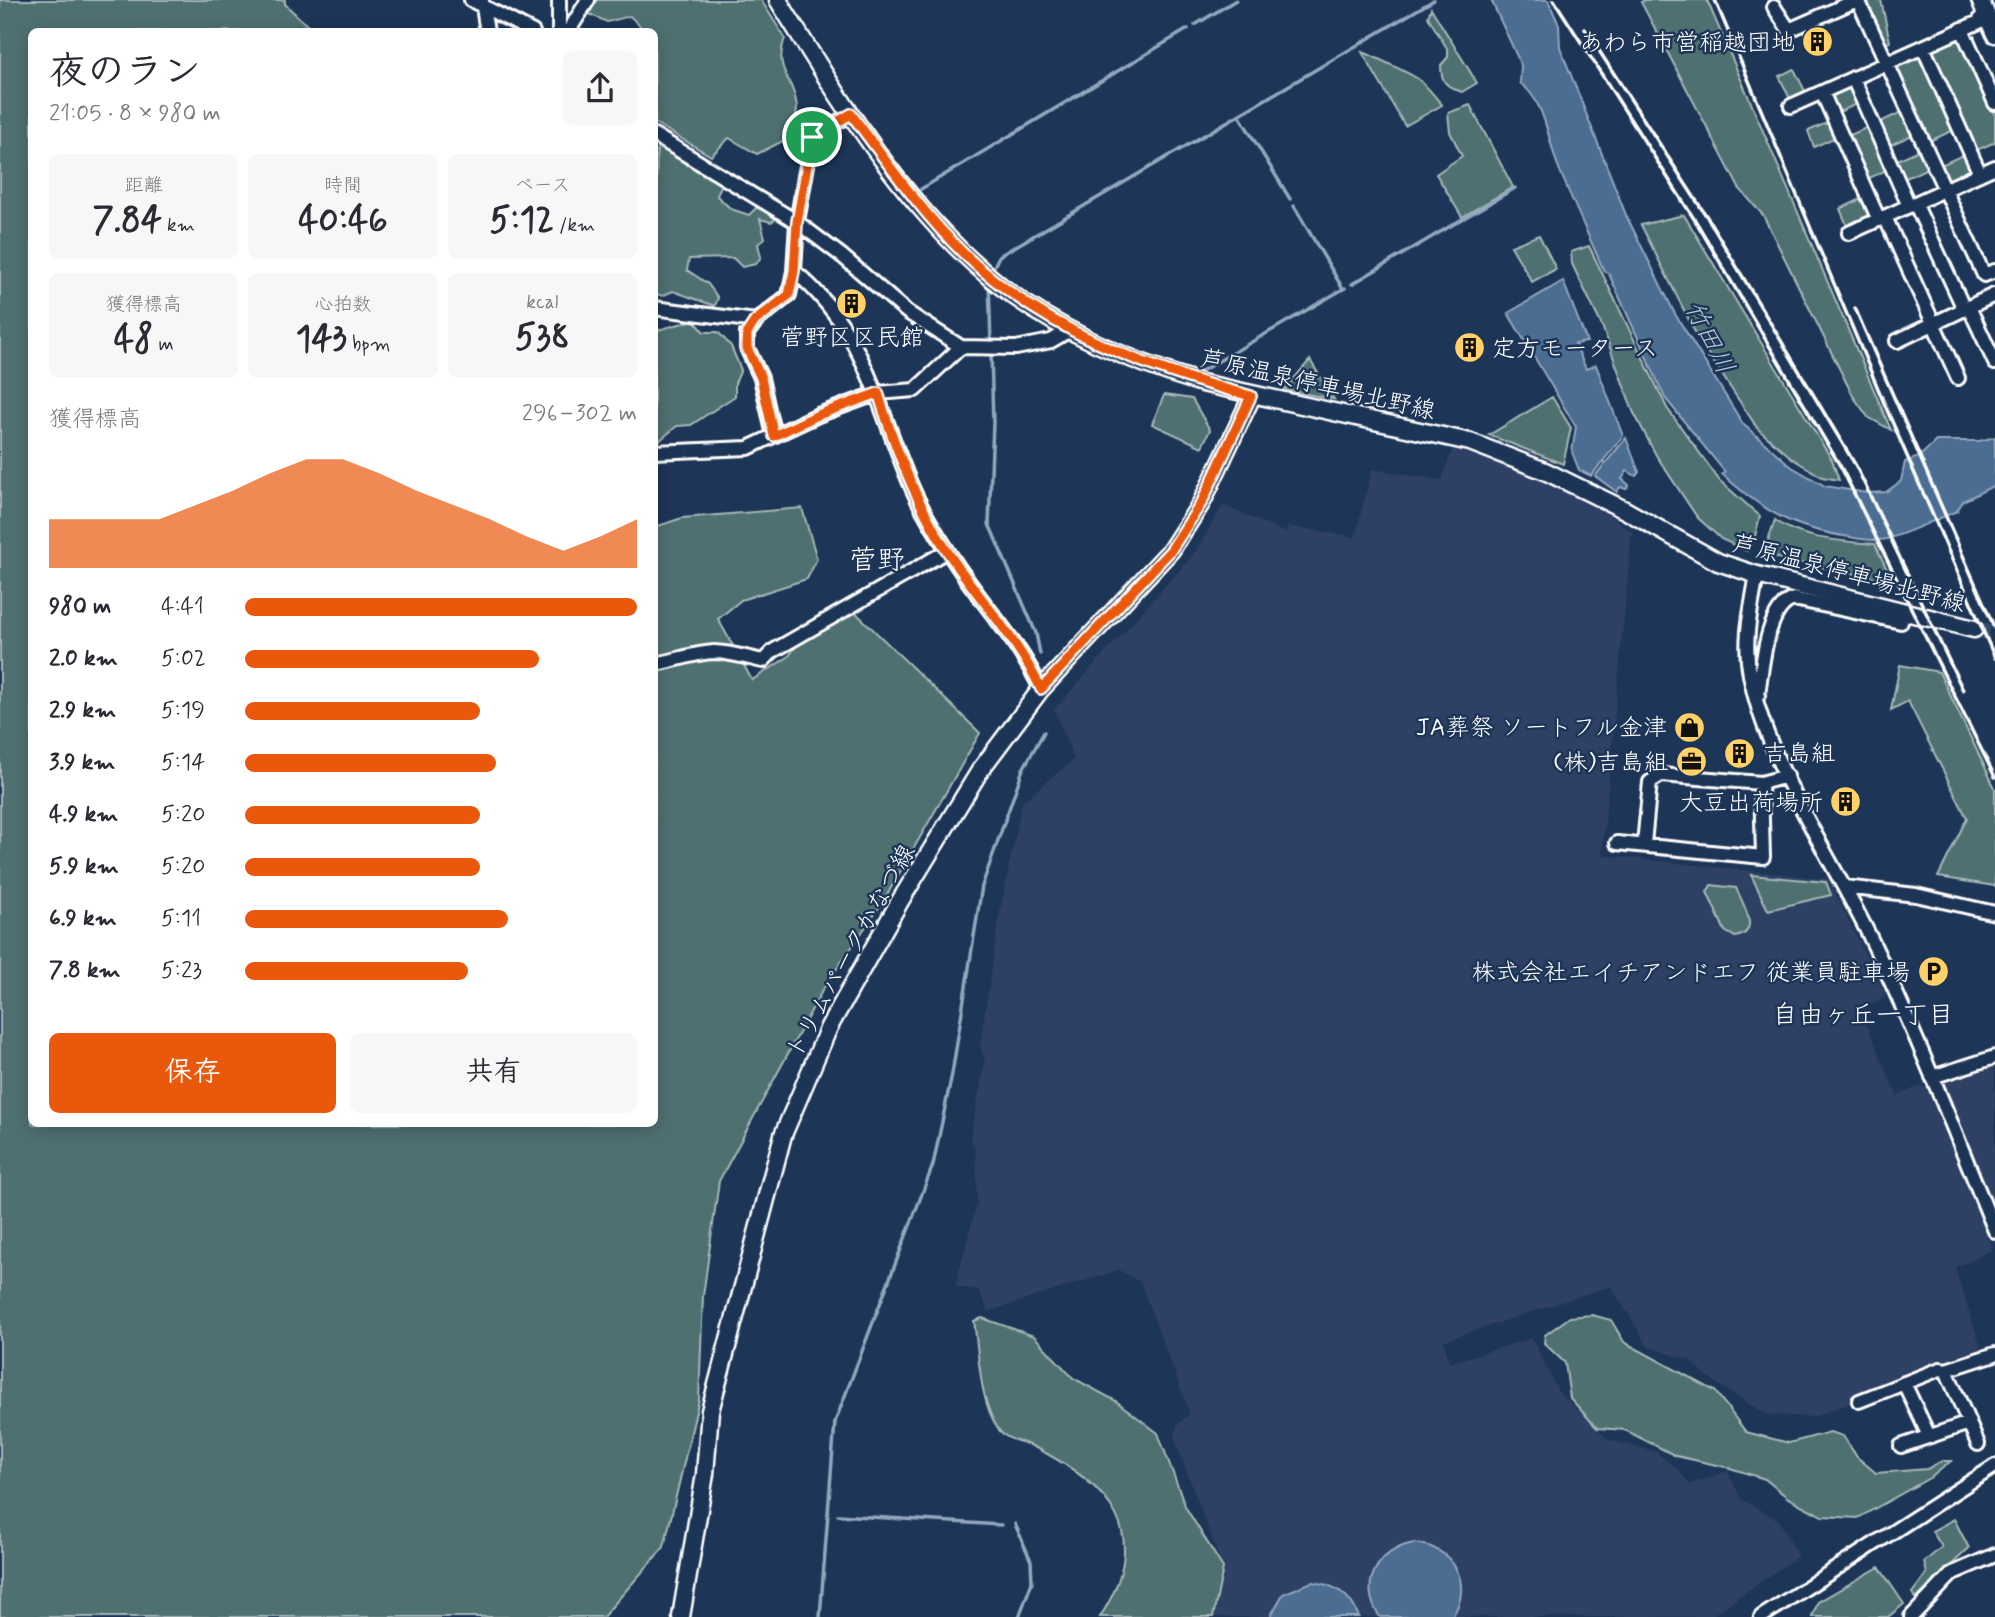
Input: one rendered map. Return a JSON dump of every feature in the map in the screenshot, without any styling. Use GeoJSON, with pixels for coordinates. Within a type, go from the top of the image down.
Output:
{"type":"FeatureCollection","features":[{"type":"Feature","properties":{"kind":"main road","name":"芦原温泉停車場北野線"},"geometry":{"type":"LineString","coordinates":[[778,0],[851,114],[922,208],[964,253],[1003,288],[1070,330],[1158,370],[1251,396],[1434,434],[1503,454],[1625,510],[1718,562],[1757,575],[1974,629]]}},
{"type":"Feature","properties":{"kind":"main road"},"geometry":{"type":"LineString","coordinates":[[1986,7],[1995,34]]}},
{"type":"Feature","properties":{"kind":"main road","name":"トリムパークかなづ線"},"geometry":{"type":"LineString","coordinates":[[681,1617],[705,1474],[710,1411],[783,1135],[829,1027],[900,901],[981,769],[1041,689],[1171,550],[1202,502],[1251,396]]}},
{"type":"Feature","properties":{"kind":"street"},"geometry":{"type":"LineString","coordinates":[[471,0],[483,3],[526,28]]}},
{"type":"Feature","properties":{"kind":"street"},"geometry":{"type":"LineString","coordinates":[[559,0],[559,28]]}},
{"type":"Feature","properties":{"kind":"street"},"geometry":{"type":"LineString","coordinates":[[570,28],[588,0]]}},
{"type":"Feature","properties":{"kind":"street"},"geometry":{"type":"LineString","coordinates":[[1774,7],[1789,30],[1858,0],[1945,189],[1990,273],[1994,297],[1897,341]]}},
{"type":"Feature","properties":{"kind":"street"},"geometry":{"type":"LineString","coordinates":[[483,3],[486,28]]}},
{"type":"Feature","properties":{"kind":"street"},"geometry":{"type":"LineString","coordinates":[[1791,106],[1979,22],[1986,7]]}},
{"type":"Feature","properties":{"kind":"street"},"geometry":{"type":"LineString","coordinates":[[1962,29],[1995,103]]}},
{"type":"Feature","properties":{"kind":"street"},"geometry":{"type":"LineString","coordinates":[[1923,47],[1980,174]]}},
{"type":"Feature","properties":{"kind":"street"},"geometry":{"type":"LineString","coordinates":[[1853,78],[1912,205],[1966,308],[1989,335],[1995,363]]}},
{"type":"Feature","properties":{"kind":"street"},"geometry":{"type":"LineString","coordinates":[[1822,92],[1958,378]]}},
{"type":"Feature","properties":{"kind":"street"},"geometry":{"type":"LineString","coordinates":[[774,436],[761,378],[747,348],[747,333],[755,321],[789,295],[794,271],[797,222],[812,137],[851,114]]}},
{"type":"Feature","properties":{"kind":"street"},"geometry":{"type":"LineString","coordinates":[[658,137],[797,222],[842,256],[907,312],[961,347],[1016,348],[1051,341],[1070,330]]}},
{"type":"Feature","properties":{"kind":"street"},"geometry":{"type":"LineString","coordinates":[[1849,233],[1995,167]]}},
{"type":"Feature","properties":{"kind":"street"},"geometry":{"type":"LineString","coordinates":[[794,271],[819,291],[838,315],[878,393],[910,483],[947,551],[1025,654],[1041,689]]}},
{"type":"Feature","properties":{"kind":"street"},"geometry":{"type":"LineString","coordinates":[[658,309],[755,321]]}},
{"type":"Feature","properties":{"kind":"street"},"geometry":{"type":"LineString","coordinates":[[658,452],[748,447],[818,415],[878,393],[915,390],[961,347]]}},
{"type":"Feature","properties":{"kind":"street"},"geometry":{"type":"LineString","coordinates":[[658,664],[672,662],[687,655],[716,652],[764,661],[773,650],[947,551]]}},
{"type":"Feature","properties":{"kind":"street"},"geometry":{"type":"LineString","coordinates":[[1757,575],[1746,644],[1757,702],[1774,750],[1844,887],[1932,1077],[1995,1231]]}},
{"type":"Feature","properties":{"kind":"street"},"geometry":{"type":"LineString","coordinates":[[1757,702],[1765,650],[1778,608],[1786,601],[1794,599],[1901,622]]}},
{"type":"Feature","properties":{"kind":"street"},"geometry":{"type":"LineString","coordinates":[[1644,844],[1650,782],[1661,775],[1761,783],[1787,776]]}},
{"type":"Feature","properties":{"kind":"street"},"geometry":{"type":"LineString","coordinates":[[1617,843],[1763,857],[1761,783]]}},
{"type":"Feature","properties":{"kind":"street"},"geometry":{"type":"LineString","coordinates":[[1844,887],[1916,895],[1985,908],[1995,913]]}},
{"type":"Feature","properties":{"kind":"street"},"geometry":{"type":"LineString","coordinates":[[1932,1077],[1995,1057]]}},
{"type":"Feature","properties":{"kind":"street"},"geometry":{"type":"LineString","coordinates":[[1859,1401],[1940,1369],[1946,1370],[1995,1354]]}},
{"type":"Feature","properties":{"kind":"street"},"geometry":{"type":"LineString","coordinates":[[1946,1370],[1978,1444]]}},
{"type":"Feature","properties":{"kind":"street"},"geometry":{"type":"LineString","coordinates":[[1904,1383],[1929,1436]]}},
{"type":"Feature","properties":{"kind":"street"},"geometry":{"type":"LineString","coordinates":[[1901,1446],[1969,1423]]}},
{"type":"Feature","properties":{"kind":"street"},"geometry":{"type":"LineString","coordinates":[[1761,1617],[1995,1466]]}},
{"type":"Feature","properties":{"kind":"street"},"geometry":{"type":"LineString","coordinates":[[1911,1617],[1953,1573],[1995,1555]]}},
{"type":"Feature","properties":{"kind":"shaded area"},"geometry":{"type":"Polygon","coordinates":[[[1491,0],[1548,0],[1559,25],[1560,47],[1626,215],[1675,314],[1743,424],[1792,467],[1825,486],[1867,493],[1886,492],[1901,481],[1905,462],[1919,457],[1936,441],[1979,441],[1995,437],[1995,485],[1963,501],[1957,511],[1896,536],[1873,540],[1830,534],[1796,524],[1766,509],[1722,474],[1725,472],[1665,398],[1569,192],[1541,110],[1529,91],[1520,83],[1521,65],[1491,0]]]}},
{"type":"Feature","properties":{"kind":"shaded area"},"geometry":{"type":"Polygon","coordinates":[[[1563,281],[1587,342],[1575,344],[1586,369],[1596,365],[1623,436],[1591,476],[1579,470],[1572,452],[1576,427],[1508,313],[1563,281]]]}},
{"type":"Feature","properties":{"kind":"shaded area"},"geometry":{"type":"Polygon","coordinates":[[[1626,438],[1639,472],[1636,476],[1627,471],[1622,479],[1629,485],[1626,489],[1620,487],[1617,492],[1595,476],[1626,438]]]}},
{"type":"Feature","properties":{"kind":"shaded area"},"geometry":{"type":"Polygon","coordinates":[[[1453,447],[1542,480],[1600,509],[1632,531],[1602,855],[1828,879],[1886,997],[1860,1009],[1897,1095],[1921,1086],[1928,1089],[1992,1250],[1955,1268],[1982,1351],[1814,1417],[1767,1415],[1718,1385],[1689,1360],[1648,1347],[1611,1286],[1444,1341],[1449,1363],[1532,1338],[1558,1391],[1609,1440],[1655,1451],[1690,1484],[1728,1471],[1741,1499],[1779,1520],[1798,1556],[1710,1617],[1213,1617],[1223,1568],[1174,1438],[1177,1425],[1190,1414],[1140,1282],[1118,1270],[988,1312],[979,1290],[955,1287],[977,1202],[976,1154],[970,1137],[985,1063],[980,1045],[1001,905],[1022,802],[1074,759],[1054,710],[1193,555],[1223,505],[1286,533],[1288,526],[1355,537],[1372,469],[1442,480],[1453,447]]]}},
{"type":"Feature","properties":{"kind":"shaded area"},"geometry":{"type":"Polygon","coordinates":[[[1995,1061],[1995,1220],[1941,1082],[1943,1078],[1995,1061]]]}},
{"type":"Feature","properties":{"kind":"shaded area"},"geometry":{"type":"Polygon","coordinates":[[[1414,1543],[1439,1551],[1456,1568],[1461,1592],[1459,1604],[1452,1617],[1380,1617],[1373,1605],[1371,1581],[1375,1570],[1390,1553],[1414,1543]]]}},
{"type":"Feature","properties":{"kind":"shaded area"},"geometry":{"type":"Polygon","coordinates":[[[1312,1582],[1328,1585],[1342,1592],[1359,1617],[1270,1617],[1283,1594],[1312,1582]]]}},
{"type":"Feature","properties":{"kind":"green space"},"geometry":{"type":"Polygon","coordinates":[[[0,0],[285,0],[285,4],[310,28],[28,28],[28,1127],[658,1127],[658,526],[682,518],[802,508],[817,559],[807,579],[741,600],[718,619],[752,680],[788,657],[820,614],[852,609],[980,733],[884,900],[823,989],[719,1181],[703,1296],[699,1399],[664,1547],[603,1617],[0,1617],[0,0]]]}},
{"type":"Feature","properties":{"kind":"green space"},"geometry":{"type":"Polygon","coordinates":[[[597,0],[761,0],[785,38],[781,59],[797,107],[795,135],[757,154],[729,138],[711,156],[658,125],[658,28],[642,28],[630,16],[607,22],[587,13],[597,0]]]}},
{"type":"Feature","properties":{"kind":"green space"},"geometry":{"type":"Polygon","coordinates":[[[1707,0],[1891,430],[1868,417],[1853,396],[1763,215],[1739,188],[1641,2],[1707,0]]]}},
{"type":"Feature","properties":{"kind":"green space"},"geometry":{"type":"Polygon","coordinates":[[[1866,0],[1881,0],[1890,42],[1885,44],[1866,0]]]}},
{"type":"Feature","properties":{"kind":"green space"},"geometry":{"type":"Polygon","coordinates":[[[1431,8],[1477,83],[1462,92],[1452,88],[1443,79],[1441,65],[1448,57],[1448,50],[1428,17],[1431,8]]]}},
{"type":"Feature","properties":{"kind":"green space"},"geometry":{"type":"Polygon","coordinates":[[[1960,37],[1995,113],[1995,142],[1975,151],[1930,51],[1960,37]]]}},
{"type":"Feature","properties":{"kind":"green space"},"geometry":{"type":"Polygon","coordinates":[[[1362,52],[1418,79],[1442,105],[1405,126],[1362,52]]]}},
{"type":"Feature","properties":{"kind":"green space"},"geometry":{"type":"Polygon","coordinates":[[[1921,54],[1956,129],[1930,141],[1896,65],[1921,54]]]}},
{"type":"Feature","properties":{"kind":"green space"},"geometry":{"type":"Polygon","coordinates":[[[1794,69],[1805,91],[1790,99],[1779,76],[1794,69]]]}},
{"type":"Feature","properties":{"kind":"green space"},"geometry":{"type":"Polygon","coordinates":[[[1852,85],[1859,103],[1837,113],[1829,95],[1852,85]]]}},
{"type":"Feature","properties":{"kind":"green space"},"geometry":{"type":"Polygon","coordinates":[[[1470,105],[1513,187],[1462,217],[1436,174],[1462,156],[1450,132],[1448,113],[1470,105]]]}},
{"type":"Feature","properties":{"kind":"green space"},"geometry":{"type":"Polygon","coordinates":[[[1906,110],[1917,133],[1888,146],[1878,123],[1906,110]]]}},
{"type":"Feature","properties":{"kind":"green space"},"geometry":{"type":"Polygon","coordinates":[[[1829,122],[1836,137],[1814,147],[1808,131],[1829,122]]]}},
{"type":"Feature","properties":{"kind":"green space"},"geometry":{"type":"Polygon","coordinates":[[[1870,126],[1889,169],[1865,180],[1846,137],[1870,126]]]}},
{"type":"Feature","properties":{"kind":"green space"},"geometry":{"type":"Polygon","coordinates":[[[658,142],[723,181],[717,196],[731,209],[749,215],[756,208],[765,209],[776,219],[771,222],[760,219],[765,238],[758,244],[761,257],[756,264],[742,267],[733,258],[689,259],[687,270],[708,284],[718,298],[715,306],[673,291],[662,296],[658,294],[658,142]]]}},
{"type":"Feature","properties":{"kind":"green space"},"geometry":{"type":"Polygon","coordinates":[[[1923,148],[1932,166],[1904,179],[1895,161],[1923,148]]]}},
{"type":"Feature","properties":{"kind":"green space"},"geometry":{"type":"Polygon","coordinates":[[[1965,154],[1973,173],[1950,184],[1941,165],[1965,154]]]}},
{"type":"Feature","properties":{"kind":"green space"},"geometry":{"type":"Polygon","coordinates":[[[1865,197],[1875,218],[1849,230],[1840,209],[1865,197]]]}},
{"type":"Feature","properties":{"kind":"green space"},"geometry":{"type":"Polygon","coordinates":[[[1684,215],[1832,460],[1839,480],[1822,477],[1793,459],[1758,429],[1699,340],[1641,225],[1684,215]]]}},
{"type":"Feature","properties":{"kind":"green space"},"geometry":{"type":"Polygon","coordinates":[[[1539,235],[1556,269],[1532,282],[1511,246],[1539,235]]]}},
{"type":"Feature","properties":{"kind":"green space"},"geometry":{"type":"Polygon","coordinates":[[[1589,246],[1667,408],[1720,481],[1760,516],[1754,540],[1747,551],[1721,539],[1697,517],[1656,455],[1633,411],[1602,326],[1572,264],[1571,252],[1589,246]]]}},
{"type":"Feature","properties":{"kind":"green space"},"geometry":{"type":"Polygon","coordinates":[[[694,320],[704,332],[718,332],[731,346],[741,370],[735,383],[735,396],[691,425],[677,426],[660,440],[658,330],[694,320]]]}},
{"type":"Feature","properties":{"kind":"green space"},"geometry":{"type":"Polygon","coordinates":[[[1310,360],[1334,399],[1284,390],[1310,360]]]}},
{"type":"Feature","properties":{"kind":"green space"},"geometry":{"type":"Polygon","coordinates":[[[1164,395],[1192,399],[1210,430],[1202,447],[1152,424],[1164,395]]]}},
{"type":"Feature","properties":{"kind":"green space"},"geometry":{"type":"Polygon","coordinates":[[[1552,397],[1571,428],[1563,464],[1489,435],[1552,397]]]}},
{"type":"Feature","properties":{"kind":"green space"},"geometry":{"type":"Polygon","coordinates":[[[1775,520],[1785,527],[1810,536],[1875,544],[1890,576],[1879,579],[1763,555],[1775,520]]]}},
{"type":"Feature","properties":{"kind":"green space"},"geometry":{"type":"Polygon","coordinates":[[[1900,665],[1939,672],[1995,788],[1995,886],[1938,877],[1967,818],[1908,701],[1891,710],[1900,665]]]}},
{"type":"Feature","properties":{"kind":"green space"},"geometry":{"type":"Polygon","coordinates":[[[1751,875],[1826,882],[1831,895],[1768,910],[1751,875]]]}},
{"type":"Feature","properties":{"kind":"green space"},"geometry":{"type":"Polygon","coordinates":[[[1711,885],[1736,888],[1748,917],[1748,930],[1743,934],[1735,937],[1725,931],[1707,892],[1711,885]]]}},
{"type":"Feature","properties":{"kind":"green space"},"geometry":{"type":"Polygon","coordinates":[[[1592,1315],[1611,1320],[1624,1342],[1715,1391],[1746,1432],[1789,1443],[1830,1432],[1843,1436],[1857,1457],[1876,1473],[1927,1469],[1942,1461],[1951,1461],[1933,1476],[1858,1518],[1822,1516],[1788,1498],[1765,1479],[1676,1456],[1625,1430],[1597,1428],[1570,1398],[1565,1363],[1544,1343],[1545,1335],[1570,1317],[1592,1315]]]}},
{"type":"Feature","properties":{"kind":"green space"},"geometry":{"type":"Polygon","coordinates":[[[982,1318],[1034,1336],[1073,1378],[1116,1401],[1158,1433],[1186,1508],[1223,1568],[1213,1617],[1100,1617],[1116,1587],[1123,1560],[1123,1536],[1115,1514],[1102,1494],[1083,1477],[1059,1461],[999,1430],[987,1406],[981,1377],[974,1321],[982,1318]]]}},
{"type":"Feature","properties":{"kind":"green space"},"geometry":{"type":"Polygon","coordinates":[[[1954,1519],[1969,1548],[1916,1599],[1912,1593],[1927,1573],[1924,1562],[1942,1547],[1932,1531],[1954,1519]]]}},
{"type":"Feature","properties":{"kind":"green space"},"geometry":{"type":"Polygon","coordinates":[[[1879,1567],[1904,1604],[1888,1617],[1812,1617],[1818,1602],[1879,1567]]]}},
{"type":"Feature","properties":{"kind":"waterway"},"geometry":{"type":"LineString","coordinates":[[1195,25],[1236,0]]}},
{"type":"Feature","properties":{"kind":"waterway"},"geometry":{"type":"LineString","coordinates":[[992,271],[999,256],[1434,0]]}},
{"type":"Feature","properties":{"kind":"waterway"},"geometry":{"type":"LineString","coordinates":[[921,189],[1188,29]]}},
{"type":"Feature","properties":{"kind":"waterway"},"geometry":{"type":"LineString","coordinates":[[1239,115],[1290,199]]}},
{"type":"Feature","properties":{"kind":"waterway"},"geometry":{"type":"LineString","coordinates":[[1352,284],[1515,188]]}},
{"type":"Feature","properties":{"kind":"waterway"},"geometry":{"type":"LineString","coordinates":[[1294,206],[1343,289]]}},
{"type":"Feature","properties":{"kind":"waterway"},"geometry":{"type":"LineString","coordinates":[[989,282],[991,344]]}},
{"type":"Feature","properties":{"kind":"waterway"},"geometry":{"type":"LineString","coordinates":[[1194,372],[1198,373],[1345,288]]}},
{"type":"Feature","properties":{"kind":"waterway"},"geometry":{"type":"LineString","coordinates":[[1112,342],[1134,351]]}},
{"type":"Feature","properties":{"kind":"waterway"},"geometry":{"type":"LineString","coordinates":[[991,352],[993,423],[989,524],[1036,633],[1040,654]]}},
{"type":"Feature","properties":{"kind":"waterway"},"geometry":{"type":"LineString","coordinates":[[820,1617],[835,1422],[933,1165],[952,1074],[982,886],[1023,769],[1044,732]]}},
{"type":"Feature","properties":{"kind":"waterway"},"geometry":{"type":"LineString","coordinates":[[838,1515],[1001,1525]]}},
{"type":"Feature","properties":{"kind":"waterway"},"geometry":{"type":"LineString","coordinates":[[1015,1524],[1031,1561],[1032,1582],[1019,1617]]}},
{"type":"Feature","properties":{"kind":"tunnel"},"geometry":{"type":"LineString","coordinates":[[1974,629],[1995,633]]}},
{"type":"Feature","properties":{"kind":"railway"},"geometry":{"type":"LineString","coordinates":[[1554,0],[1698,225],[1842,469],[1995,777]]}},
{"type":"Feature","properties":{"kind":"railway"},"geometry":{"type":"LineString","coordinates":[[1715,0],[1887,410],[1995,658]]}},
{"type":"Feature","properties":{"kind":"railway"},"geometry":{"type":"LineString","coordinates":[[1585,29],[1707,217],[1856,466],[1963,690]]}},
{"type":"Feature","properties":{"kind":"railway"},"geometry":{"type":"LineString","coordinates":[[1855,308],[1995,629]]}},
{"type":"Feature","properties":{"kind":"place","name":"あわら市営稲越団地"},"geometry":{"type":"Point","coordinates":[1818,42]}},
{"type":"Feature","properties":{"kind":"place","name":"菅野区区民館"},"geometry":{"type":"Point","coordinates":[852,303]}},
{"type":"Feature","properties":{"kind":"place","name":"定方モータース"},"geometry":{"type":"Point","coordinates":[1469,348]}},
{"type":"Feature","properties":{"kind":"place","name":"JA葬祭 ソートフル金津"},"geometry":{"type":"Point","coordinates":[1690,727]}},
{"type":"Feature","properties":{"kind":"place","name":"吉島組"},"geometry":{"type":"Point","coordinates":[1740,753]}},
{"type":"Feature","properties":{"kind":"place","name":"(株)吉島組"},"geometry":{"type":"Point","coordinates":[1691,762]}},
{"type":"Feature","properties":{"kind":"place","name":"大豆出荷場所"},"geometry":{"type":"Point","coordinates":[1846,802]}},
{"type":"Feature","properties":{"kind":"place","name":"株式会社エイチアンドエフ 従業員駐車場"},"geometry":{"type":"Point","coordinates":[1933,972]}},
{"type":"Feature","properties":{"kind":"district","name":"菅野"},"geometry":{"type":"Point","coordinates":[877,559]}},
{"type":"Feature","properties":{"kind":"district","name":"自由ヶ丘一丁目"},"geometry":{"type":"Point","coordinates":[1863,1014]}},
{"type":"Feature","properties":{"kind":"route"},"geometry":{"type":"LineString","coordinates":[[851,114],[922,208],[964,253],[1003,288],[1070,330],[1128,358],[1158,370],[1251,396],[1202,502],[1171,550],[1115,613],[1041,689],[1025,654],[947,551],[910,483],[878,393],[818,415],[774,436],[761,378],[747,348],[747,333],[755,321],[789,295],[794,271],[797,222],[812,137],[851,114]]}},
{"type":"Feature","properties":{"kind":"water label","name":"竹田川"},"geometry":{"type":"Point","coordinates":[1710,337]}}]}
